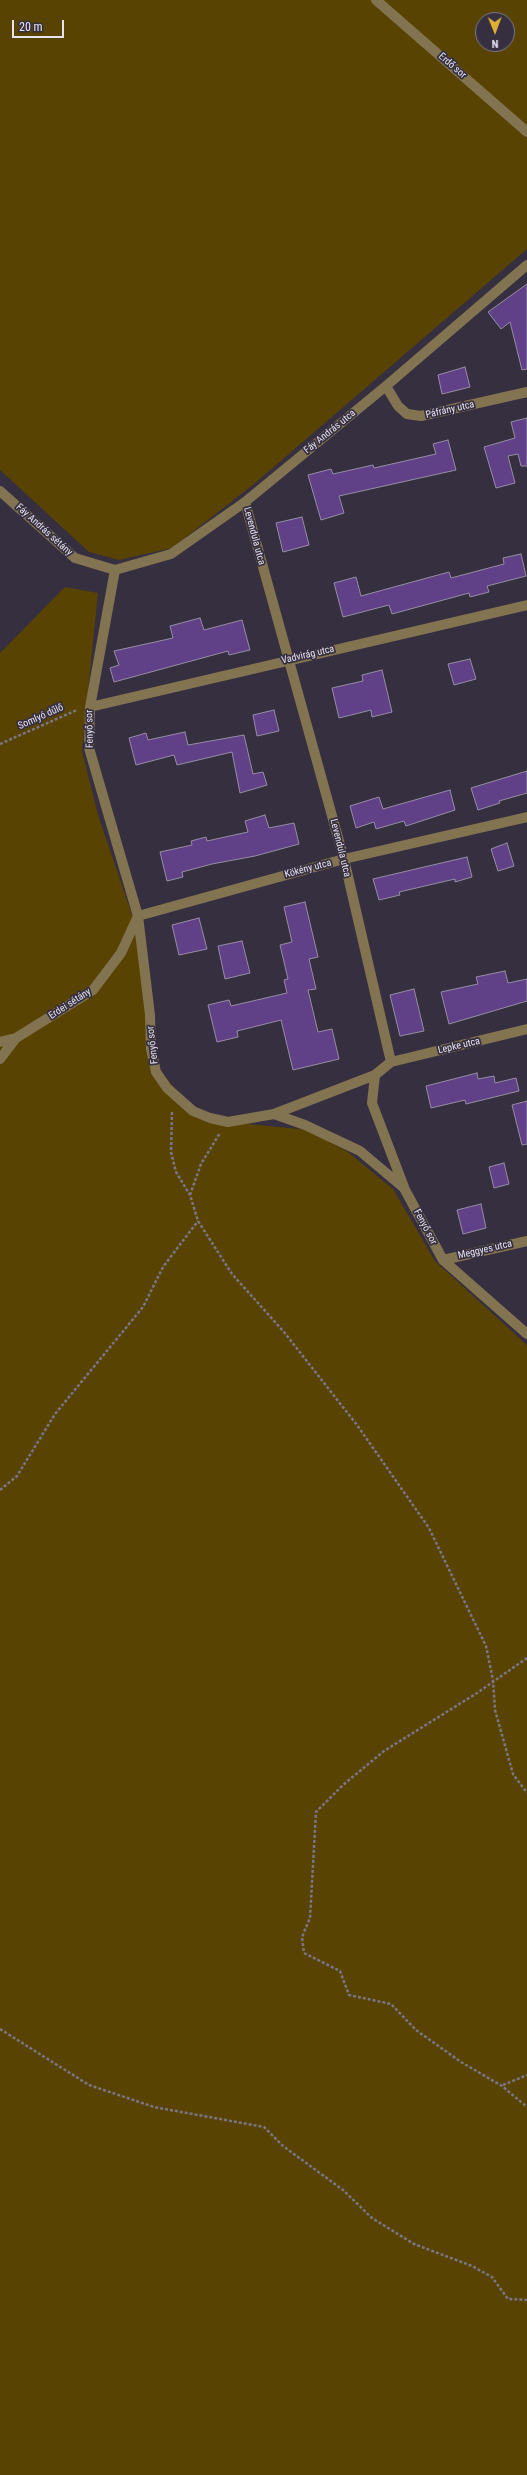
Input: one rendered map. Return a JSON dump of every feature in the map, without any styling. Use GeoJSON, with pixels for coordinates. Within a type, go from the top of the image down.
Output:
{"type":"FeatureCollection","features":[{"type":"Feature","properties":{"kind":"street","name":"Erdő sor"},"geometry":{"type":"LineString","coordinates":[[376,0],[527,132]]}},
{"type":"Feature","properties":{"kind":"street","name":"Fáy András utca"},"geometry":{"type":"LineString","coordinates":[[115,570],[171,554],[245,502],[386,386],[527,265]]}},
{"type":"Feature","properties":{"kind":"street","name":"Páfrány utca"},"geometry":{"type":"LineString","coordinates":[[386,386],[398,406],[408,414],[421,416],[527,392]]}},
{"type":"Feature","properties":{"kind":"street","name":"Fáy András sétány"},"geometry":{"type":"LineString","coordinates":[[0,491],[75,558],[115,570]]}},
{"type":"Feature","properties":{"kind":"street","name":"Levendula utca"},"geometry":{"type":"LineString","coordinates":[[245,502],[290,659],[344,859],[391,1062]]}},
{"type":"Feature","properties":{"kind":"street","name":"Fenyő sor"},"geometry":{"type":"LineString","coordinates":[[115,570],[90,707],[89,748],[138,916],[150,1015],[151,1049],[156,1072],[168,1088],[193,1111],[210,1118],[228,1122],[274,1114],[305,1125],[360,1151],[404,1188],[443,1260],[527,1334]]}},
{"type":"Feature","properties":{"kind":"street","name":"Vadvirág utca"},"geometry":{"type":"LineString","coordinates":[[90,707],[527,604]]}},
{"type":"Feature","properties":{"kind":"street","name":"Kökény utca"},"geometry":{"type":"LineString","coordinates":[[138,916],[344,859],[527,817]]}},
{"type":"Feature","properties":{"kind":"street","name":"Erdei sétány"},"geometry":{"type":"LineString","coordinates":[[0,1059],[16,1038],[93,990],[121,953],[138,916]]}},
{"type":"Feature","properties":{"kind":"street","name":"Lepke utca"},"geometry":{"type":"LineString","coordinates":[[391,1062],[527,1030]]}},
{"type":"Feature","properties":{"kind":"street"},"geometry":{"type":"LineString","coordinates":[[0,1042],[16,1038]]}},
{"type":"Feature","properties":{"kind":"street"},"geometry":{"type":"LineString","coordinates":[[274,1114],[375,1075],[391,1062]]}},
{"type":"Feature","properties":{"kind":"street"},"geometry":{"type":"LineString","coordinates":[[375,1075],[372,1103],[404,1188]]}},
{"type":"Feature","properties":{"kind":"street","name":"Meggyes utca"},"geometry":{"type":"LineString","coordinates":[[443,1260],[527,1241]]}},
{"type":"Feature","properties":{"kind":"path","name":"Somlyó dűlő"},"geometry":{"type":"LineString","coordinates":[[0,744],[79,709],[90,707]]}},
{"type":"Feature","properties":{"kind":"path"},"geometry":{"type":"LineString","coordinates":[[168,1088],[172,1113],[172,1152],[176,1172],[190,1195],[198,1221],[232,1274],[294,1344],[357,1425],[429,1528],[486,1646],[493,1680],[495,1710],[512,1774],[527,1793]]}},
{"type":"Feature","properties":{"kind":"path"},"geometry":{"type":"LineString","coordinates":[[190,1195],[201,1164],[228,1122]]}},
{"type":"Feature","properties":{"kind":"path"},"geometry":{"type":"LineString","coordinates":[[0,1490],[17,1476],[55,1414],[142,1306],[163,1267],[198,1221]]}},
{"type":"Feature","properties":{"kind":"path"},"geometry":{"type":"LineString","coordinates":[[527,1658],[493,1680],[477,1693],[384,1751],[344,1785],[316,1812],[310,1918],[302,1937],[304,1953],[340,1971],[349,1996],[391,2004],[416,2030],[461,2062],[502,2086],[527,2107]]}},
{"type":"Feature","properties":{"kind":"path"},"geometry":{"type":"LineString","coordinates":[[0,2029],[89,2085],[154,2107],[264,2127],[283,2146],[343,2190],[372,2218],[414,2244],[472,2266],[492,2277],[508,2299],[527,2300]]}},
{"type":"Feature","properties":{"kind":"path"},"geometry":{"type":"LineString","coordinates":[[502,2086],[527,2075]]}},
{"type":"Feature","properties":{"kind":"shaded area"},"geometry":{"type":"Polygon","coordinates":[[[0,0],[527,0],[527,249],[254,484],[172,548],[119,560],[89,552],[0,470],[0,0]]]}},
{"type":"Feature","properties":{"kind":"shaded area"},"geometry":{"type":"Polygon","coordinates":[[[65,587],[98,593],[82,751],[98,815],[142,944],[160,1070],[189,1106],[228,1122],[309,1130],[348,1152],[393,1189],[435,1261],[527,1345],[527,2475],[0,2475],[0,653],[65,587]]]}},
{"type":"Feature","properties":{"kind":"building"},"geometry":{"type":"Polygon","coordinates":[[[527,284],[527,369],[522,370],[510,322],[501,329],[488,312],[527,284]]]}},
{"type":"Feature","properties":{"kind":"building"},"geometry":{"type":"Polygon","coordinates":[[[465,367],[470,387],[442,394],[438,375],[465,367]]]}},
{"type":"Feature","properties":{"kind":"building"},"geometry":{"type":"Polygon","coordinates":[[[527,418],[527,466],[521,466],[518,454],[508,456],[515,483],[496,488],[484,447],[515,438],[511,422],[527,418]]]}},
{"type":"Feature","properties":{"kind":"building"},"geometry":{"type":"Polygon","coordinates":[[[448,440],[456,470],[339,496],[344,513],[321,520],[308,475],[331,469],[333,474],[373,465],[374,468],[436,454],[433,444],[448,440]]]}},
{"type":"Feature","properties":{"kind":"building"},"geometry":{"type":"Polygon","coordinates":[[[302,517],[309,545],[283,552],[276,523],[302,517]]]}},
{"type":"Feature","properties":{"kind":"building"},"geometry":{"type":"Polygon","coordinates":[[[521,554],[526,576],[487,586],[489,592],[470,597],[469,593],[392,614],[389,605],[343,617],[334,583],[356,577],[361,596],[449,572],[451,578],[504,564],[503,558],[521,554]]]}},
{"type":"Feature","properties":{"kind":"building"},"geometry":{"type":"Polygon","coordinates":[[[200,618],[204,630],[242,620],[250,650],[229,655],[228,651],[114,682],[110,668],[119,665],[114,651],[173,638],[170,626],[200,618]]]}},
{"type":"Feature","properties":{"kind":"building"},"geometry":{"type":"Polygon","coordinates":[[[470,659],[476,679],[454,685],[448,664],[470,659]]]}},
{"type":"Feature","properties":{"kind":"building"},"geometry":{"type":"Polygon","coordinates":[[[382,670],[392,712],[372,717],[371,710],[339,718],[332,688],[363,681],[362,675],[382,670]]]}},
{"type":"Feature","properties":{"kind":"building"},"geometry":{"type":"Polygon","coordinates":[[[274,710],[279,731],[257,736],[253,715],[274,710]]]}},
{"type":"Feature","properties":{"kind":"building"},"geometry":{"type":"Polygon","coordinates":[[[185,732],[188,745],[244,735],[253,774],[263,772],[267,785],[240,793],[232,752],[177,765],[174,755],[136,765],[129,738],[146,733],[148,740],[185,732]]]}},
{"type":"Feature","properties":{"kind":"building"},"geometry":{"type":"Polygon","coordinates":[[[527,771],[527,793],[499,801],[500,803],[478,810],[471,788],[527,771]]]}},
{"type":"Feature","properties":{"kind":"building"},"geometry":{"type":"Polygon","coordinates":[[[450,790],[455,810],[406,826],[404,821],[376,829],[374,822],[356,828],[350,806],[379,797],[383,809],[450,790]]]}},
{"type":"Feature","properties":{"kind":"building"},"geometry":{"type":"Polygon","coordinates":[[[265,815],[269,828],[294,823],[299,844],[255,856],[212,864],[182,872],[183,877],[167,881],[160,852],[192,845],[191,841],[206,837],[207,841],[248,832],[245,821],[265,815]]]}},
{"type":"Feature","properties":{"kind":"building"},"geometry":{"type":"Polygon","coordinates":[[[507,843],[514,866],[498,871],[491,849],[507,843]]]}},
{"type":"Feature","properties":{"kind":"building"},"geometry":{"type":"Polygon","coordinates":[[[467,857],[472,877],[455,882],[455,879],[399,892],[400,895],[379,900],[373,879],[467,857]]]}},
{"type":"Feature","properties":{"kind":"building"},"geometry":{"type":"Polygon","coordinates":[[[305,902],[318,957],[309,959],[316,989],[308,990],[318,1032],[332,1029],[339,1059],[293,1070],[281,1020],[237,1031],[238,1037],[217,1042],[208,1005],[229,1000],[231,1006],[287,993],[284,980],[288,979],[280,945],[292,942],[284,907],[305,902]]]}},
{"type":"Feature","properties":{"kind":"building"},"geometry":{"type":"Polygon","coordinates":[[[199,918],[207,949],[179,955],[172,925],[199,918]]]}},
{"type":"Feature","properties":{"kind":"building"},"geometry":{"type":"Polygon","coordinates":[[[242,941],[250,973],[225,979],[218,946],[242,941]]]}},
{"type":"Feature","properties":{"kind":"building"},"geometry":{"type":"Polygon","coordinates":[[[505,971],[508,983],[527,979],[527,1001],[449,1024],[441,992],[478,984],[476,977],[505,971]]]}},
{"type":"Feature","properties":{"kind":"building"},"geometry":{"type":"Polygon","coordinates":[[[414,989],[424,1031],[400,1036],[390,995],[414,989]]]}},
{"type":"Feature","properties":{"kind":"building"},"geometry":{"type":"Polygon","coordinates":[[[477,1073],[478,1079],[494,1076],[495,1083],[516,1078],[519,1091],[466,1104],[465,1100],[431,1108],[426,1086],[477,1073]]]}},
{"type":"Feature","properties":{"kind":"building"},"geometry":{"type":"Polygon","coordinates":[[[527,1101],[527,1144],[522,1145],[512,1105],[527,1101]]]}},
{"type":"Feature","properties":{"kind":"building"},"geometry":{"type":"Polygon","coordinates":[[[504,1163],[509,1184],[494,1188],[489,1167],[504,1163]]]}},
{"type":"Feature","properties":{"kind":"building"},"geometry":{"type":"Polygon","coordinates":[[[481,1204],[486,1228],[463,1234],[457,1210],[481,1204]]]}}]}
